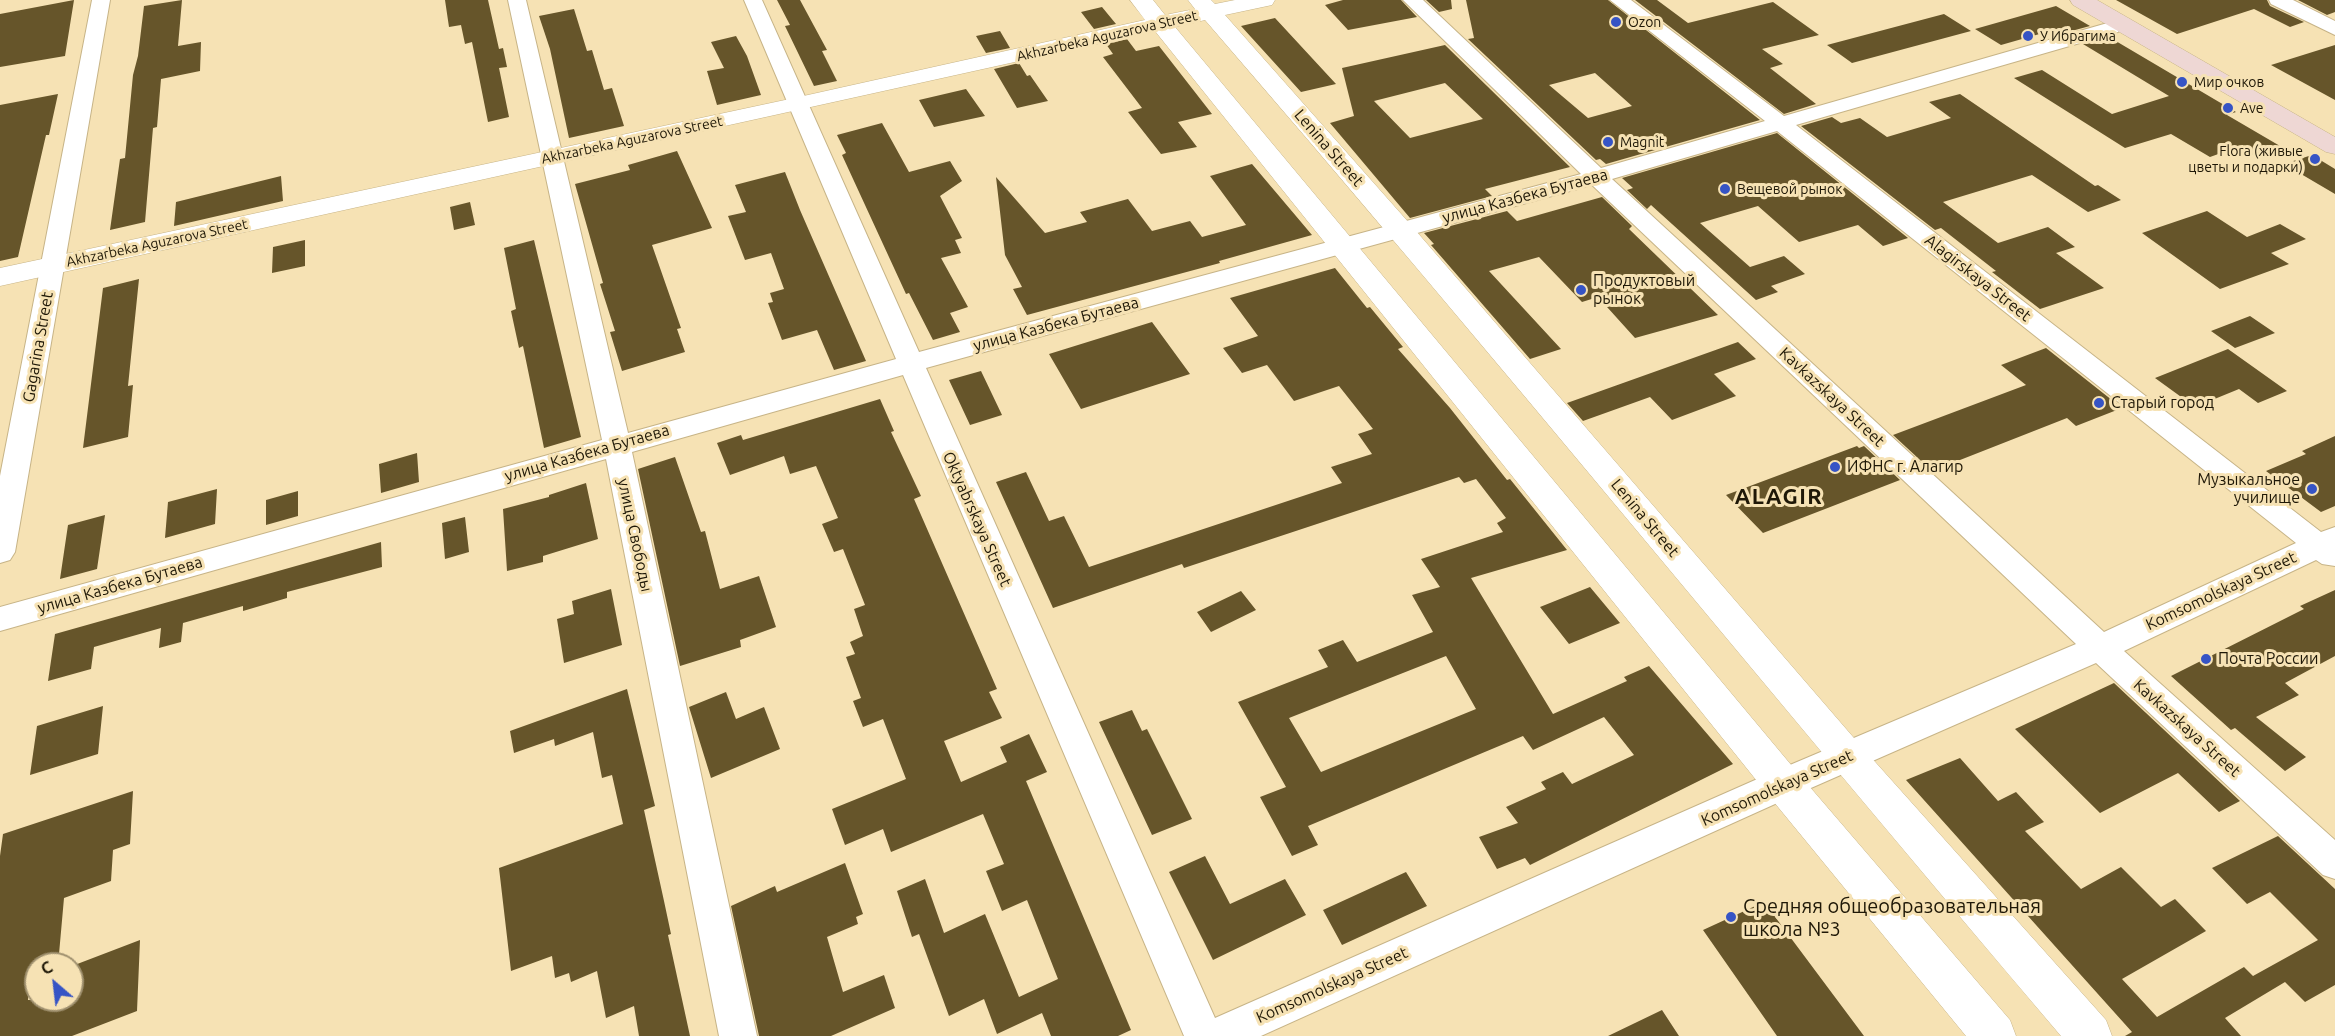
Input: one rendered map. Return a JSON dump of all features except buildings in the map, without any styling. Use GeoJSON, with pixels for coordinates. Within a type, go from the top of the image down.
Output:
{"type":"FeatureCollection","features":[{"type":"Feature","properties":{"kind":"main road"},"geometry":{"type":"LineString","coordinates":[[2081,0],[2335,147]]}},
{"type":"Feature","properties":{"kind":"street","name":"Gagarina Street"},"geometry":{"type":"LineString","coordinates":[[0,552],[101,0]]}},
{"type":"Feature","properties":{"kind":"street","name":"улица Свободы"},"geometry":{"type":"LineString","coordinates":[[517,0],[617,445],[738,1036]]}},
{"type":"Feature","properties":{"kind":"street","name":"Oktyabrskaya Street"},"geometry":{"type":"LineString","coordinates":[[753,0],[909,364],[1203,1036]]}},
{"type":"Feature","properties":{"kind":"street","name":"Akhzarbeka Aguzarova Street"},"geometry":{"type":"LineString","coordinates":[[0,277],[799,104],[1151,12],[1264,0]]}},
{"type":"Feature","properties":{"kind":"street","name":"Kavkazskaya Street"},"geometry":{"type":"LineString","coordinates":[[1412,0],[1595,177],[2100,648],[2335,863]]}},
{"type":"Feature","properties":{"kind":"street","name":"Alagirskaya Street"},"geometry":{"type":"LineString","coordinates":[[1620,0],[2330,548]]}},
{"type":"Feature","properties":{"kind":"street"},"geometry":{"type":"LineString","coordinates":[[2278,0],[2335,29]]}},
{"type":"Feature","properties":{"kind":"street","name":"Lenina Street"},"geometry":{"type":"LineString","coordinates":[[1204,6],[1401,230],[1847,757],[2090,1036]]}},
{"type":"Feature","properties":{"kind":"street"},"geometry":{"type":"LineString","coordinates":[[1151,12],[1783,784],[1994,1036]]}},
{"type":"Feature","properties":{"kind":"street","name":"улица Казбека Бутаева"},"geometry":{"type":"LineString","coordinates":[[0,619],[909,364],[1595,177],[2111,28]]}},
{"type":"Feature","properties":{"kind":"street","name":"Komsomolskaya Street"},"geometry":{"type":"LineString","coordinates":[[1218,1036],[1783,784],[2330,548]]}},
{"type":"Feature","properties":{"kind":"place","name":"Ozon"},"geometry":{"type":"Point","coordinates":[1616,22]}},
{"type":"Feature","properties":{"kind":"place","name":"У Ибрагима"},"geometry":{"type":"Point","coordinates":[2028,36]}},
{"type":"Feature","properties":{"kind":"place","name":"Мир очков"},"geometry":{"type":"Point","coordinates":[2182,82]}},
{"type":"Feature","properties":{"kind":"place","name":"Ave"},"geometry":{"type":"Point","coordinates":[2228,108]}},
{"type":"Feature","properties":{"kind":"place","name":"Magnit"},"geometry":{"type":"Point","coordinates":[1608,142]}},
{"type":"Feature","properties":{"kind":"place","name":"Flora (живые цветы и подарки)"},"geometry":{"type":"Point","coordinates":[2315,159]}},
{"type":"Feature","properties":{"kind":"place","name":"Вещевой рынок"},"geometry":{"type":"Point","coordinates":[1725,189]}},
{"type":"Feature","properties":{"kind":"place","name":"Продуктовый рынок"},"geometry":{"type":"Point","coordinates":[1581,290]}},
{"type":"Feature","properties":{"kind":"place","name":"Старый город"},"geometry":{"type":"Point","coordinates":[2099,403]}},
{"type":"Feature","properties":{"kind":"place","name":"ИФНС г. Алагир"},"geometry":{"type":"Point","coordinates":[1835,467]}},
{"type":"Feature","properties":{"kind":"place","name":"Музыкальное училище"},"geometry":{"type":"Point","coordinates":[2312,489]}},
{"type":"Feature","properties":{"kind":"place","name":"Почта России"},"geometry":{"type":"Point","coordinates":[2206,659]}},
{"type":"Feature","properties":{"kind":"place","name":"Средняя общеобразовательная школа №3"},"geometry":{"type":"Point","coordinates":[1731,917]}},
{"type":"Feature","properties":{"kind":"district","name":"ALAGIR"},"geometry":{"type":"Point","coordinates":[1779,497]}}]}
